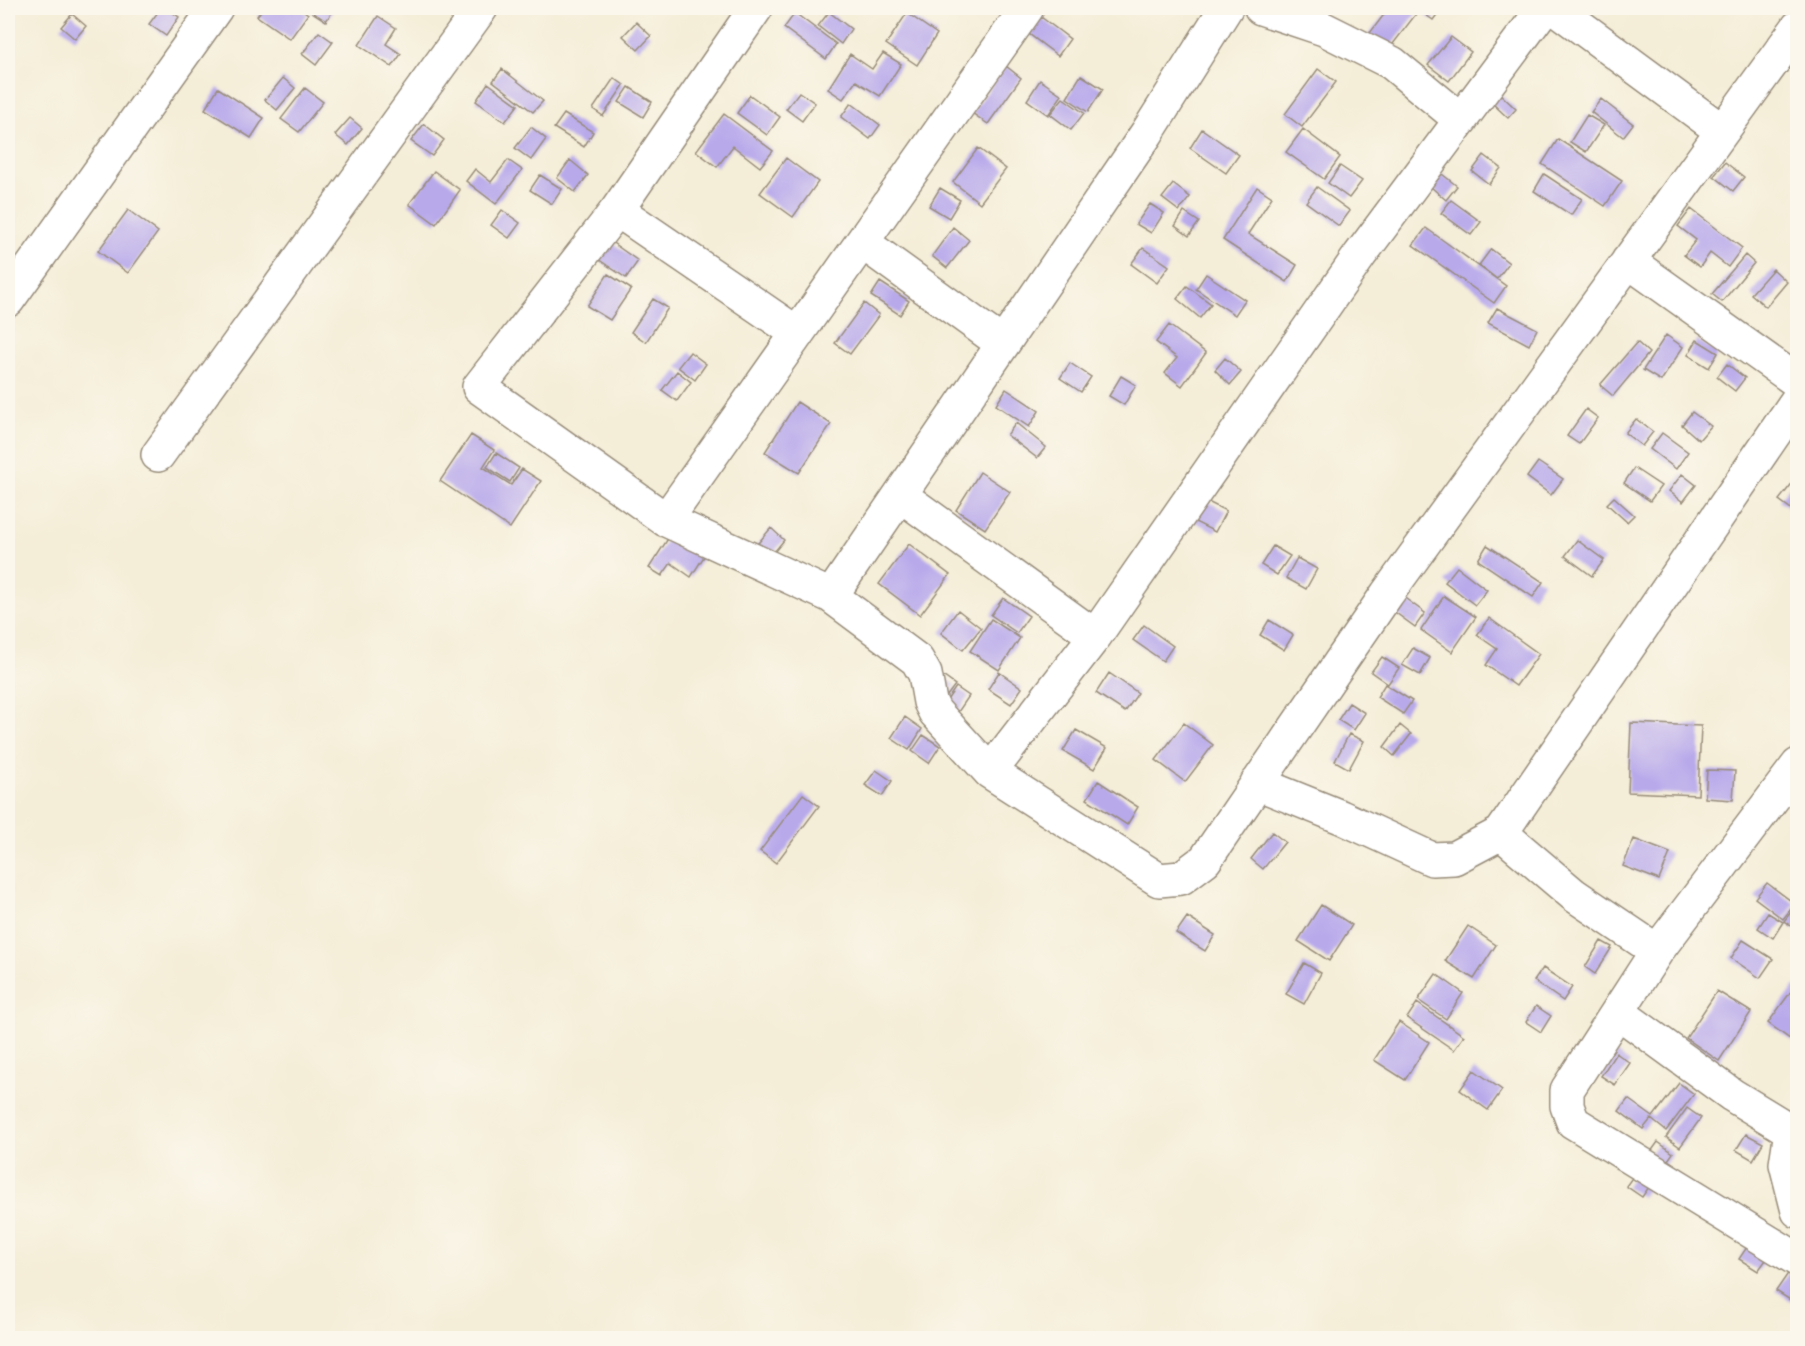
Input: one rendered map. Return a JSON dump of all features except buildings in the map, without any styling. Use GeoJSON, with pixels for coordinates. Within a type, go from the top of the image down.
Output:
{"type":"FeatureCollection","features":[{"type":"Feature","properties":{"kind":"street"},"geometry":{"type":"LineString","coordinates":[[8,300],[216,8]]}},
{"type":"Feature","properties":{"kind":"street"},"geometry":{"type":"LineString","coordinates":[[158,455],[481,8]]}},
{"type":"Feature","properties":{"kind":"street"},"geometry":{"type":"LineString","coordinates":[[756,8],[616,210],[479,387],[666,520],[831,596],[917,660],[925,674],[930,702],[935,712],[990,772],[1159,880],[1181,878],[1205,860],[1387,594],[1797,27]]}},
{"type":"Feature","properties":{"kind":"street"},"geometry":{"type":"LineString","coordinates":[[666,520],[1027,8]]}},
{"type":"Feature","properties":{"kind":"street"},"geometry":{"type":"LineString","coordinates":[[831,596],[1147,133],[1226,8]]}},
{"type":"Feature","properties":{"kind":"street"},"geometry":{"type":"LineString","coordinates":[[1262,8],[1324,29],[1392,63],[1461,120]]}},
{"type":"Feature","properties":{"kind":"street"},"geometry":{"type":"LineString","coordinates":[[990,772],[1095,636],[1360,255],[1544,8]]}},
{"type":"Feature","properties":{"kind":"street"},"geometry":{"type":"LineString","coordinates":[[1555,8],[1722,131]]}},
{"type":"Feature","properties":{"kind":"street"},"geometry":{"type":"LineString","coordinates":[[616,210],[797,333]]}},
{"type":"Feature","properties":{"kind":"street"},"geometry":{"type":"LineString","coordinates":[[861,242],[1003,344]]}},
{"type":"Feature","properties":{"kind":"street"},"geometry":{"type":"LineString","coordinates":[[1628,261],[1797,381]]}},
{"type":"Feature","properties":{"kind":"street"},"geometry":{"type":"LineString","coordinates":[[1257,783],[1341,817],[1432,859],[1454,858],[1501,833],[1797,399]]}},
{"type":"Feature","properties":{"kind":"street"},"geometry":{"type":"LineString","coordinates":[[900,495],[1095,636]]}},
{"type":"Feature","properties":{"kind":"street"},"geometry":{"type":"LineString","coordinates":[[1797,765],[1657,951],[1567,1090],[1567,1106],[1573,1122],[1797,1260]]}},
{"type":"Feature","properties":{"kind":"street"},"geometry":{"type":"LineString","coordinates":[[1501,833],[1574,895],[1657,951]]}},
{"type":"Feature","properties":{"kind":"street"},"geometry":{"type":"LineString","coordinates":[[1618,1012],[1732,1095],[1794,1127],[1786,1164],[1797,1212]]}}]}
